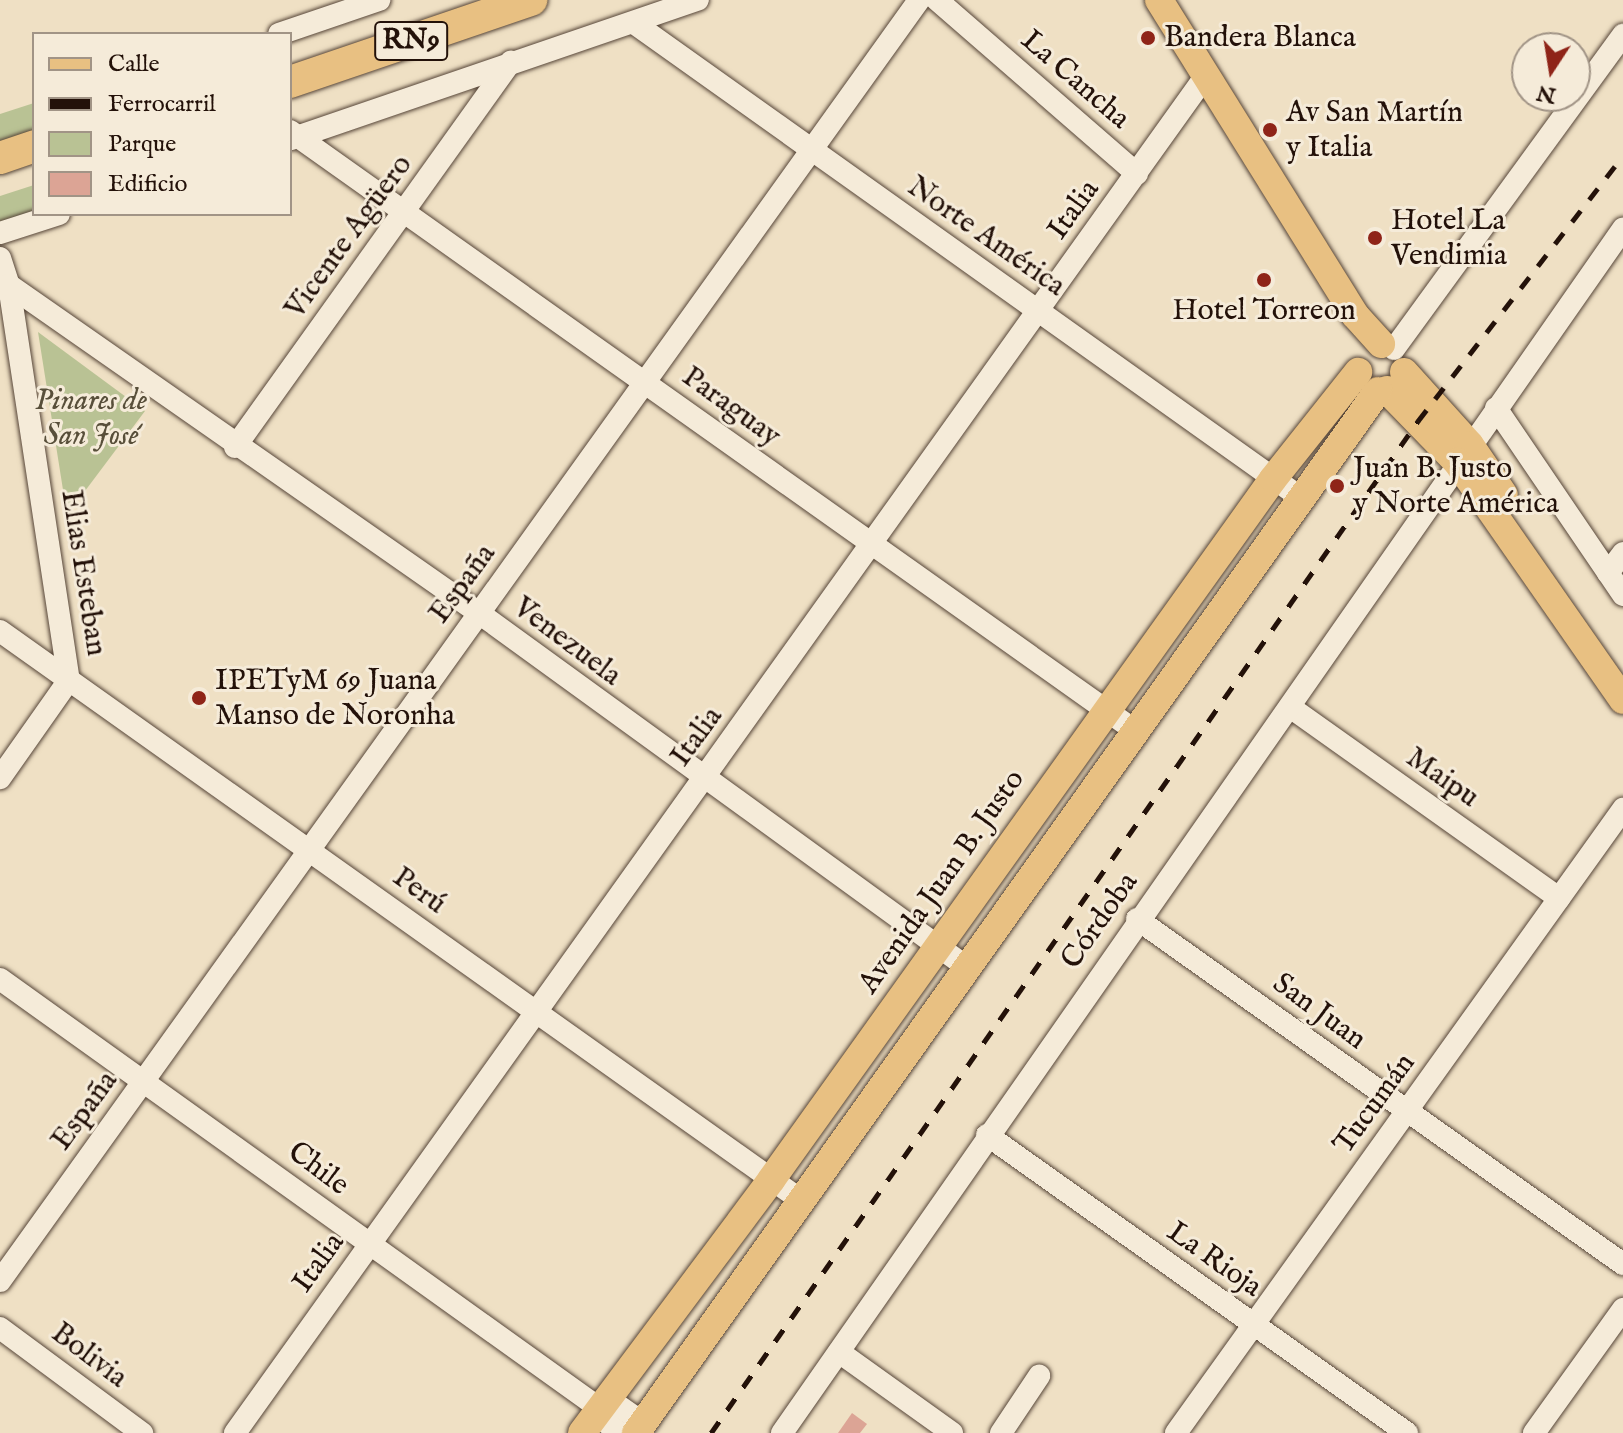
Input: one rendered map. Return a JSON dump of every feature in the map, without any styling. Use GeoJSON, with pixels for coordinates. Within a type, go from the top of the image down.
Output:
{"type":"FeatureCollection","features":[{"type":"Feature","properties":{"kind":"highway","name":"RN9"},"geometry":{"type":"LineString","coordinates":[[292,59],[466,0]]}},
{"type":"Feature","properties":{"kind":"highway","name":"RN9"},"geometry":{"type":"LineString","coordinates":[[292,81],[531,0]]}},
{"type":"Feature","properties":{"kind":"highway"},"geometry":{"type":"LineString","coordinates":[[0,158],[32,147]]}},
{"type":"Feature","properties":{"kind":"highway"},"geometry":{"type":"LineString","coordinates":[[0,180],[32,169]]}},
{"type":"Feature","properties":{"kind":"main road"},"geometry":{"type":"LineString","coordinates":[[1159,0],[1355,315],[1383,367],[1463,453],[1623,670]]}},
{"type":"Feature","properties":{"kind":"main road"},"geometry":{"type":"LineString","coordinates":[[636,1433],[1304,500],[1383,367]]}},
{"type":"Feature","properties":{"kind":"main road","name":"Avenida Juan B. Justo"},"geometry":{"type":"LineString","coordinates":[[582,1433],[771,1180],[1273,479],[1383,367]]}},
{"type":"Feature","properties":{"kind":"main road"},"geometry":{"type":"LineString","coordinates":[[1463,453],[1623,700]]}},
{"type":"Feature","properties":{"kind":"street"},"geometry":{"type":"LineString","coordinates":[[285,32],[379,0]]}},
{"type":"Feature","properties":{"kind":"street"},"geometry":{"type":"LineString","coordinates":[[293,135],[698,0]]}},
{"type":"Feature","properties":{"kind":"street","name":"España"},"geometry":{"type":"LineString","coordinates":[[0,1281],[919,0]]}},
{"type":"Feature","properties":{"kind":"street","name":"La Cancha"},"geometry":{"type":"LineString","coordinates":[[937,0],[1137,174]]}},
{"type":"Feature","properties":{"kind":"street","name":"Norte América"},"geometry":{"type":"LineString","coordinates":[[634,23],[1304,500]]}},
{"type":"Feature","properties":{"kind":"street"},"geometry":{"type":"LineString","coordinates":[[1383,367],[1623,35]]}},
{"type":"Feature","properties":{"kind":"street"},"geometry":{"type":"LineString","coordinates":[[1383,367],[1623,55]]}},
{"type":"Feature","properties":{"kind":"street","name":"Vicente Agüero"},"geometry":{"type":"LineString","coordinates":[[235,447],[511,62]]}},
{"type":"Feature","properties":{"kind":"street","name":"Italia"},"geometry":{"type":"LineString","coordinates":[[235,1433],[1207,74]]}},
{"type":"Feature","properties":{"kind":"street","name":"Paraguay"},"geometry":{"type":"LineString","coordinates":[[293,135],[645,381],[1104,712],[1137,732]]}},
{"type":"Feature","properties":{"kind":"street"},"geometry":{"type":"LineString","coordinates":[[0,233],[53,216]]}},
{"type":"Feature","properties":{"kind":"street","name":"Córdoba"},"geometry":{"type":"LineString","coordinates":[[782,1433],[1137,919],[1290,707],[1463,453],[1623,229]]}},
{"type":"Feature","properties":{"kind":"street","name":"Elias Esteban"},"geometry":{"type":"LineString","coordinates":[[0,258],[69,680]]}},
{"type":"Feature","properties":{"kind":"street","name":"Venezuela"},"geometry":{"type":"LineString","coordinates":[[4,292],[479,613],[703,780],[968,968]]}},
{"type":"Feature","properties":{"kind":"street"},"geometry":{"type":"LineString","coordinates":[[1496,408],[1623,595]]}},
{"type":"Feature","properties":{"kind":"street"},"geometry":{"type":"LineString","coordinates":[[1608,573],[1623,553]]}},
{"type":"Feature","properties":{"kind":"street","name":"Perú"},"geometry":{"type":"LineString","coordinates":[[0,631],[310,848],[802,1201]]}},
{"type":"Feature","properties":{"kind":"street"},"geometry":{"type":"LineString","coordinates":[[0,778],[69,680]]}},
{"type":"Feature","properties":{"kind":"street","name":"Maipu"},"geometry":{"type":"LineString","coordinates":[[1290,707],[1559,898]]}},
{"type":"Feature","properties":{"kind":"street","name":"Tucumán"},"geometry":{"type":"LineString","coordinates":[[1176,1433],[1623,809]]}},
{"type":"Feature","properties":{"kind":"street","name":"San Juan"},"geometry":{"type":"LineString","coordinates":[[1137,919],[1623,1264]]}},
{"type":"Feature","properties":{"kind":"street","name":"Chile"},"geometry":{"type":"LineString","coordinates":[[0,979],[145,1079],[369,1245],[599,1408],[604,1421],[622,1433],[636,1433],[636,1418],[616,1404],[599,1408]]}},
{"type":"Feature","properties":{"kind":"street","name":"La Rioja"},"geometry":{"type":"LineString","coordinates":[[987,1135],[1407,1433]]}},
{"type":"Feature","properties":{"kind":"street"},"geometry":{"type":"LineString","coordinates":[[1534,1433],[1623,1309]]}},
{"type":"Feature","properties":{"kind":"street","name":"Bolivia"},"geometry":{"type":"LineString","coordinates":[[0,1328],[142,1433]]}},
{"type":"Feature","properties":{"kind":"street"},"geometry":{"type":"LineString","coordinates":[[839,1352],[952,1433]]}},
{"type":"Feature","properties":{"kind":"street"},"geometry":{"type":"LineString","coordinates":[[1001,1433],[1039,1376]]}},
{"type":"Feature","properties":{"kind":"green space"},"geometry":{"type":"Polygon","coordinates":[[[32,104],[32,133],[0,143],[0,114],[32,104]]]}},
{"type":"Feature","properties":{"kind":"green space"},"geometry":{"type":"Polygon","coordinates":[[[32,186],[32,212],[0,222],[0,196],[32,186]]]}},
{"type":"Feature","properties":{"kind":"green space","name":"Pinares de San José"},"geometry":{"type":"Polygon","coordinates":[[[38,332],[145,411],[67,515],[38,332]]]}},
{"type":"Feature","properties":{"kind":"building"},"geometry":{"type":"Polygon","coordinates":[[[852,1413],[867,1424],[860,1433],[838,1433],[852,1413]]]}},
{"type":"Feature","properties":{"kind":"railway"},"geometry":{"type":"LineString","coordinates":[[711,1433],[1418,421],[1623,156]]}},
{"type":"Feature","properties":{"kind":"place","name":"Bandera Blanca"},"geometry":{"type":"Point","coordinates":[1148,38]}},
{"type":"Feature","properties":{"kind":"place","name":"Av San Martín y Italia"},"geometry":{"type":"Point","coordinates":[1270,130]}},
{"type":"Feature","properties":{"kind":"place","name":"Hotel La Vendimia"},"geometry":{"type":"Point","coordinates":[1375,238]}},
{"type":"Feature","properties":{"kind":"place","name":"Hotel Torreon"},"geometry":{"type":"Point","coordinates":[1264,280]}},
{"type":"Feature","properties":{"kind":"place","name":"Juan B. Justo y Norte América"},"geometry":{"type":"Point","coordinates":[1337,486]}},
{"type":"Feature","properties":{"kind":"place","name":"IPETyM 69 Juana Manso de Noronha"},"geometry":{"type":"Point","coordinates":[199,698]}}]}
